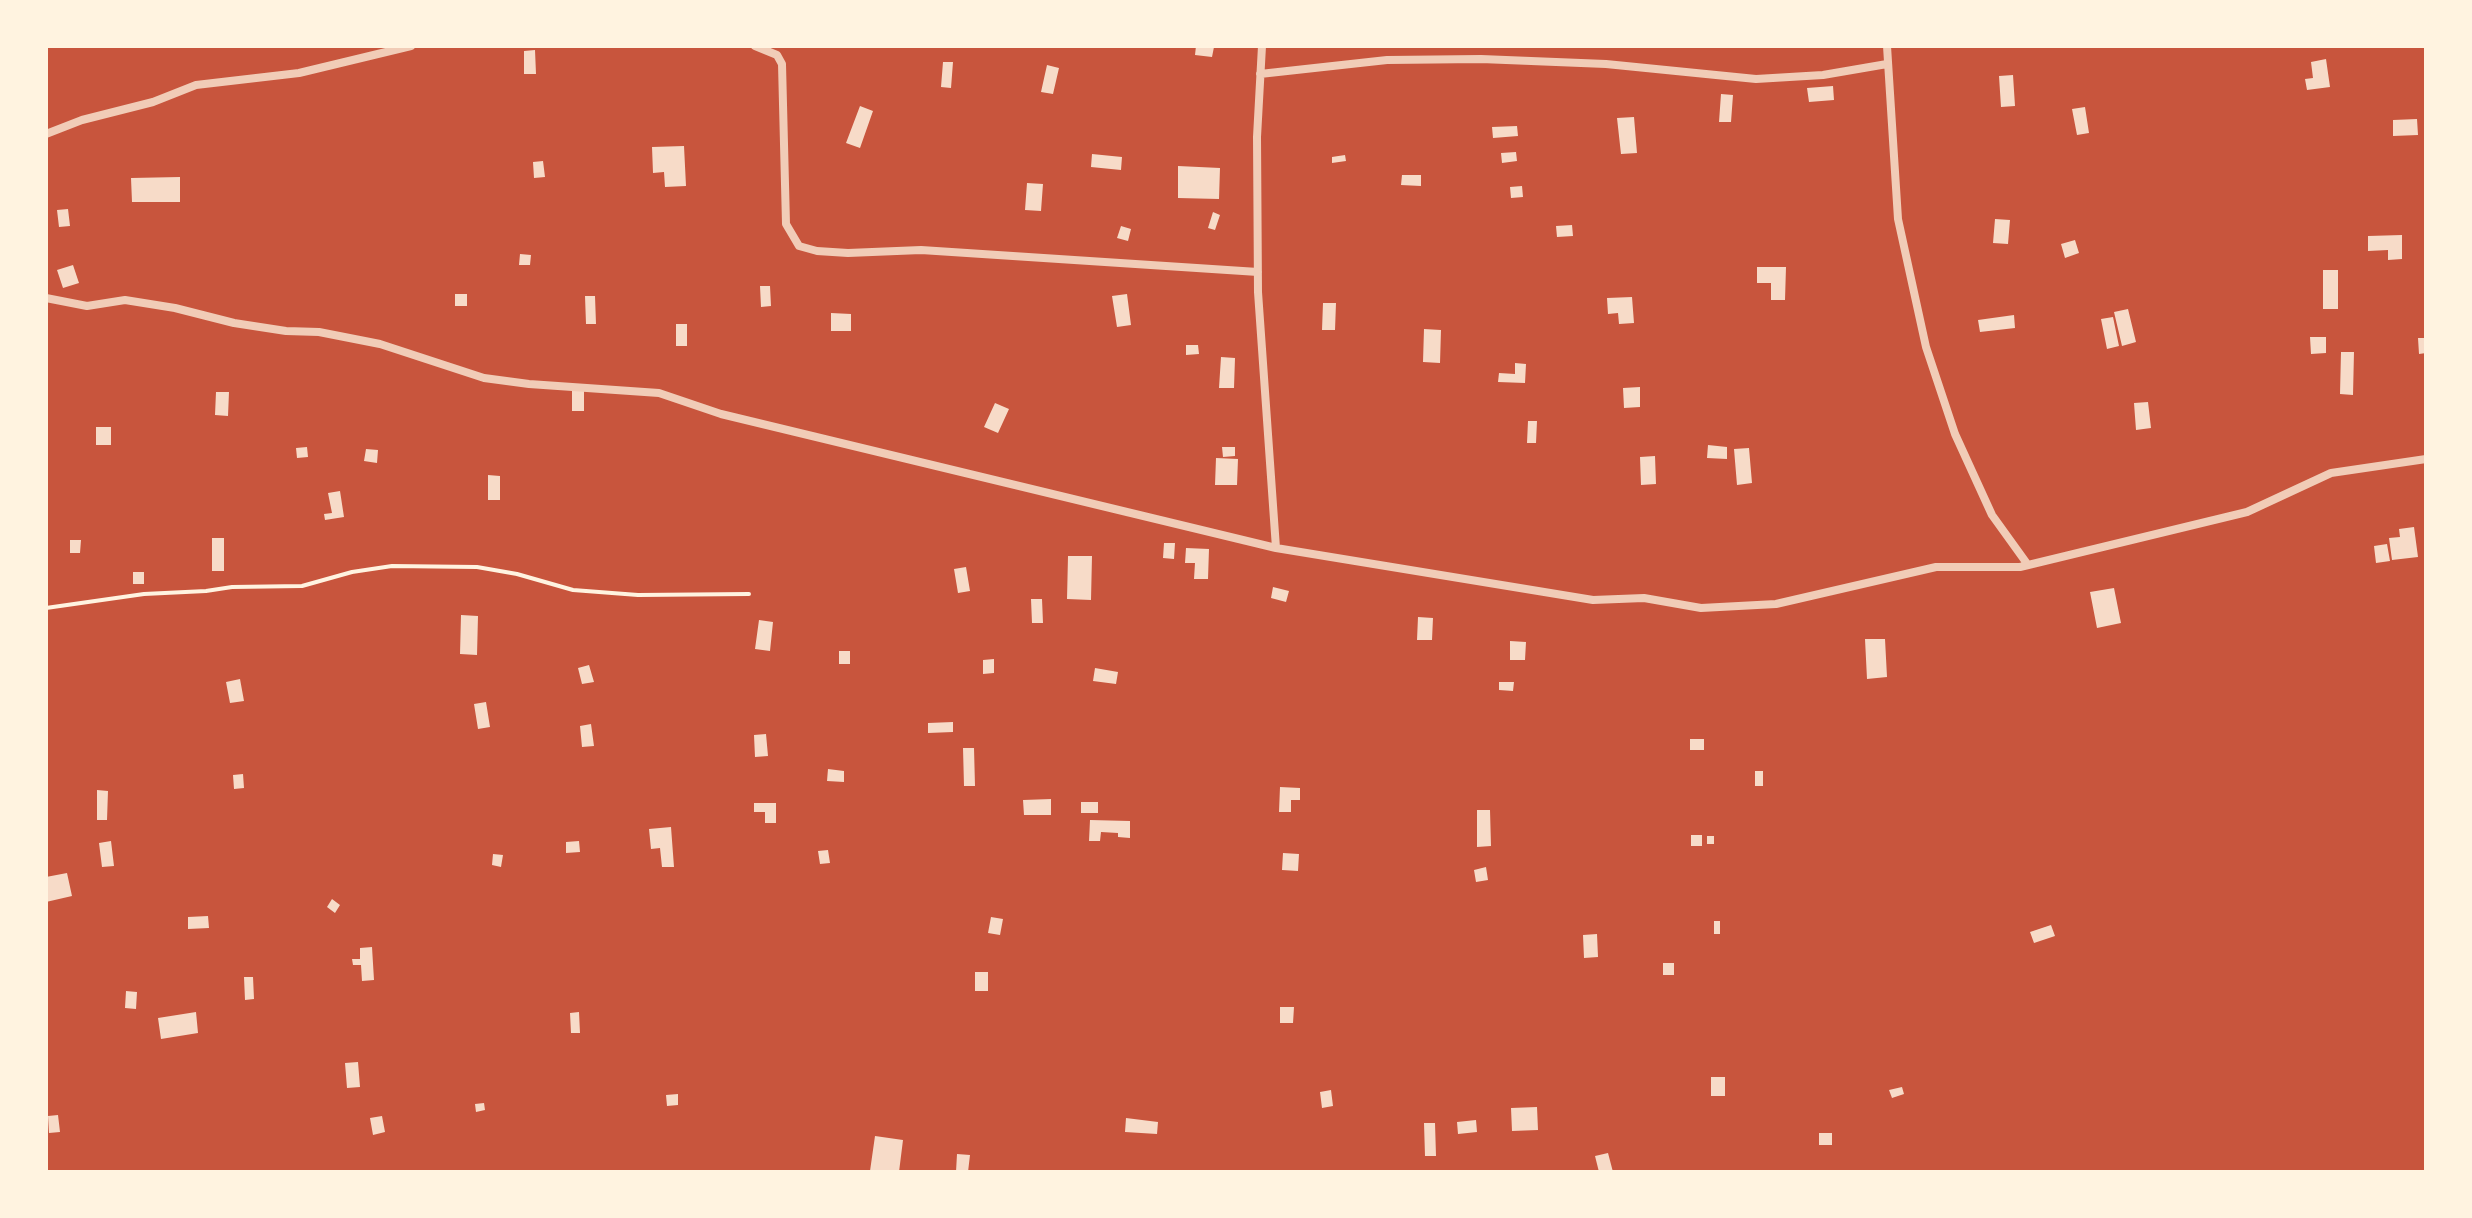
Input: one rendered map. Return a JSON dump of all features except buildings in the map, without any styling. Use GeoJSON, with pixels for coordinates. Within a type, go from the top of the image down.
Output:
{"type":"FeatureCollection","features":[{"type":"Feature","properties":{"kind":"street"},"geometry":{"type":"LineString","coordinates":[[46,134],[82,120],[153,102],[196,85],[299,73],[411,46]]}},
{"type":"Feature","properties":{"kind":"street"},"geometry":{"type":"LineString","coordinates":[[755,46],[777,55],[782,64],[786,224],[799,246],[817,251],[848,253],[921,250],[1258,272]]}},
{"type":"Feature","properties":{"kind":"street"},"geometry":{"type":"LineString","coordinates":[[1262,46],[1257,137],[1258,272],[1276,548]]}},
{"type":"Feature","properties":{"kind":"street"},"geometry":{"type":"LineString","coordinates":[[1887,46],[1898,219],[1926,347],[1955,434],[1992,515],[2028,565]]}},
{"type":"Feature","properties":{"kind":"street"},"geometry":{"type":"LineString","coordinates":[[1260,74],[1387,60],[1481,59],[1606,64],[1756,79],[1823,75],[1887,64]]}},
{"type":"Feature","properties":{"kind":"street"},"geometry":{"type":"LineString","coordinates":[[46,298],[87,306],[125,300],[175,308],[234,323],[286,331],[319,332],[380,344],[484,378],[659,393],[721,414],[1276,548],[1593,600],[1644,598],[1701,608],[1776,604],[1936,567],[2020,567],[2247,512],[2331,473],[2426,459]]}},
{"type":"Feature","properties":{"kind":"path"},"geometry":{"type":"LineString","coordinates":[[46,608],[144,594],[232,587],[302,586],[352,572],[392,566],[477,567],[517,574],[573,590],[638,595],[749,594]]}}]}
